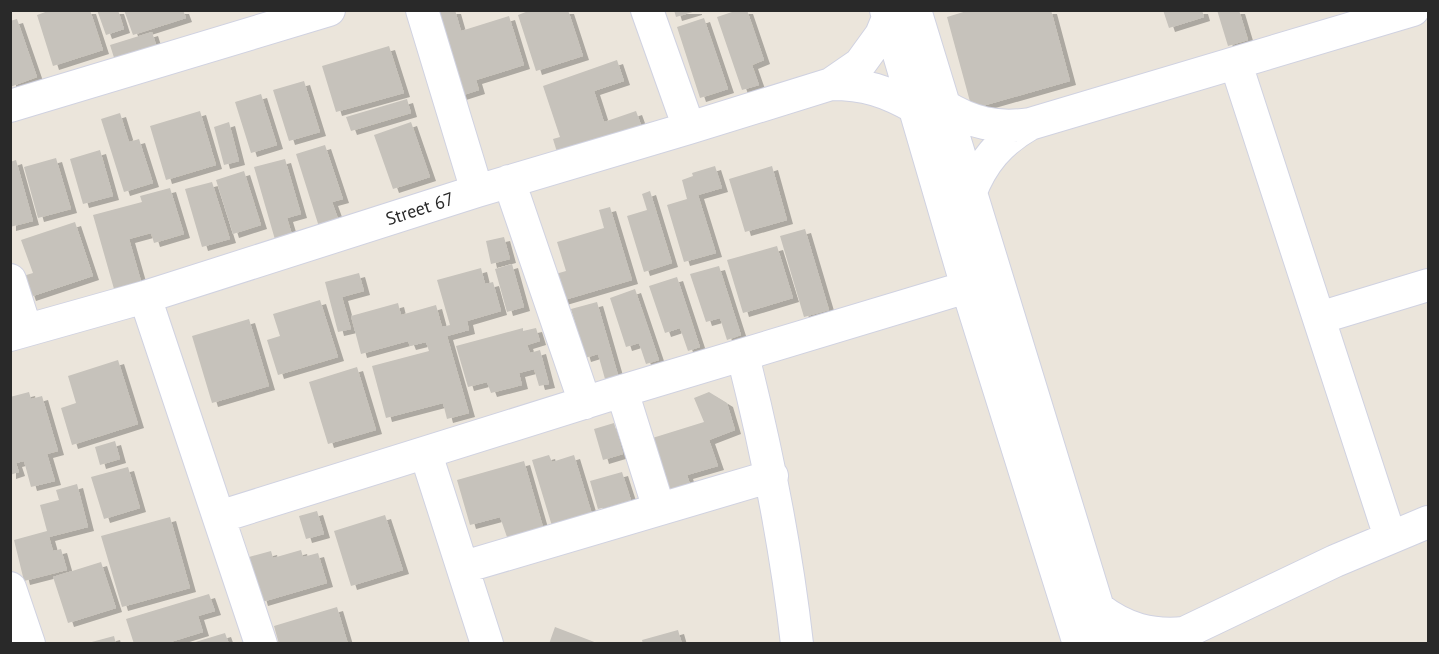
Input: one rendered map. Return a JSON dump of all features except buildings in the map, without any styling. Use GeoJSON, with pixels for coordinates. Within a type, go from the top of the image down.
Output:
{"type":"FeatureCollection","features":[{"type":"Feature","properties":{"kind":"street"},"geometry":{"type":"LineString","coordinates":[[10,106],[329,10]]}},
{"type":"Feature","properties":{"kind":"street"},"geometry":{"type":"LineString","coordinates":[[422,10],[477,191]]}},
{"type":"Feature","properties":{"kind":"street"},"geometry":{"type":"LineString","coordinates":[[647,10],[689,128]]}},
{"type":"Feature","properties":{"kind":"street"},"geometry":{"type":"LineString","coordinates":[[831,84],[853,84],[875,89],[984,124],[1015,126],[1030,124],[1236,64],[1413,10]]}},
{"type":"Feature","properties":{"kind":"street"},"geometry":{"type":"LineString","coordinates":[[831,84],[860,64],[896,13]]}},
{"type":"Feature","properties":{"kind":"street"},"geometry":{"type":"LineString","coordinates":[[896,13],[929,106],[970,194],[1109,644]]}},
{"type":"Feature","properties":{"kind":"street"},"geometry":{"type":"LineString","coordinates":[[1236,64],[1390,537]]}},
{"type":"Feature","properties":{"kind":"street","name":"Street 67"},"geometry":{"type":"LineString","coordinates":[[18,332],[145,297],[477,191],[831,84]]}},
{"type":"Feature","properties":{"kind":"street"},"geometry":{"type":"LineString","coordinates":[[929,106],[967,287],[1079,644]]}},
{"type":"Feature","properties":{"kind":"street"},"geometry":{"type":"LineString","coordinates":[[970,194],[992,152],[1010,136],[1030,124]]}},
{"type":"Feature","properties":{"kind":"street"},"geometry":{"type":"LineString","coordinates":[[509,182],[585,403]]}},
{"type":"Feature","properties":{"kind":"street"},"geometry":{"type":"LineString","coordinates":[[10,279],[18,332]]}},
{"type":"Feature","properties":{"kind":"street"},"geometry":{"type":"LineString","coordinates":[[1319,318],[1428,285]]}},
{"type":"Feature","properties":{"kind":"street"},"geometry":{"type":"LineString","coordinates":[[219,517],[622,391],[967,287]]}},
{"type":"Feature","properties":{"kind":"street"},"geometry":{"type":"LineString","coordinates":[[145,297],[261,644]]}},
{"type":"Feature","properties":{"kind":"street"},"geometry":{"type":"LineString","coordinates":[[743,356],[772,476],[784,544],[797,644]]}},
{"type":"Feature","properties":{"kind":"street"},"geometry":{"type":"LineString","coordinates":[[622,391],[659,509]]}},
{"type":"Feature","properties":{"kind":"street"},"geometry":{"type":"LineString","coordinates":[[426,453],[487,644]]}},
{"type":"Feature","properties":{"kind":"street"},"geometry":{"type":"LineString","coordinates":[[464,567],[772,476]]}},
{"type":"Feature","properties":{"kind":"street"},"geometry":{"type":"LineString","coordinates":[[1098,609],[1124,626],[1176,638],[1335,561],[1428,522]]}},
{"type":"Feature","properties":{"kind":"street"},"geometry":{"type":"LineString","coordinates":[[10,588],[29,644]]}}]}
